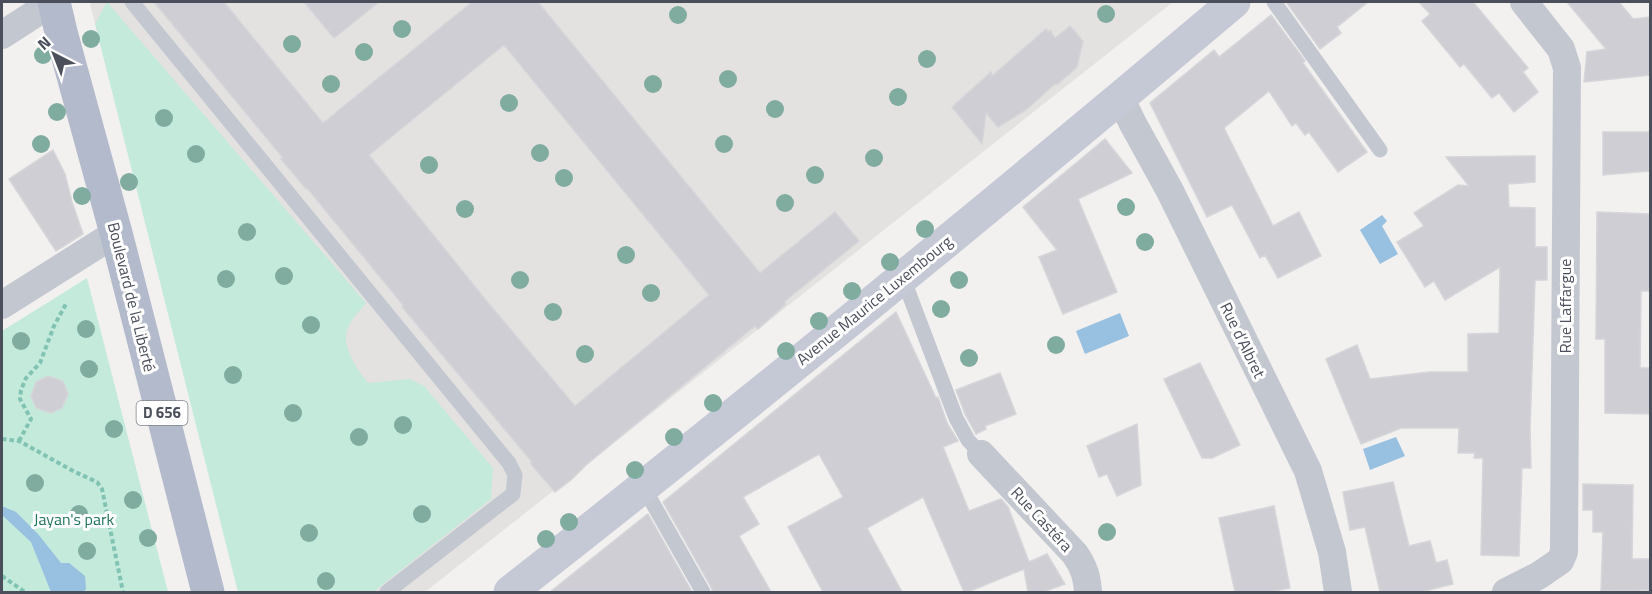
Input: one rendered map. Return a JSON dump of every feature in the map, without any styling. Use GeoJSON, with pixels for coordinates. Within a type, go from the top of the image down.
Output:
{"type":"FeatureCollection","features":[{"type":"Feature","properties":{"kind":"main road","name":"Boulevard de la Liberté"},"geometry":{"type":"LineString","coordinates":[[54,2],[208,592]]}},
{"type":"Feature","properties":{"kind":"street"},"geometry":{"type":"LineString","coordinates":[[2,35],[54,2]]}},
{"type":"Feature","properties":{"kind":"street","name":"Avenue Maurice Luxembourg"},"geometry":{"type":"LineString","coordinates":[[510,592],[644,488],[903,278],[1234,2]]}},
{"type":"Feature","properties":{"kind":"street","name":"Rue Laffargue"},"geometry":{"type":"LineString","coordinates":[[1506,592],[1538,576],[1560,561],[1564,552],[1567,68],[1561,49],[1524,2]]}},
{"type":"Feature","properties":{"kind":"street","name":"Rue d’Albret"},"geometry":{"type":"LineString","coordinates":[[1120,97],[1170,191],[1308,471],[1332,552],[1338,592]]}},
{"type":"Feature","properties":{"kind":"street"},"geometry":{"type":"LineString","coordinates":[[2,305],[116,233]]}},
{"type":"Feature","properties":{"kind":"street","name":"Rue Castéra"},"geometry":{"type":"LineString","coordinates":[[981,454],[1076,554],[1087,575],[1088,592]]}},
{"type":"Feature","properties":{"kind":"lane"},"geometry":{"type":"LineString","coordinates":[[132,2],[509,463],[515,475],[513,494],[387,592]]}},
{"type":"Feature","properties":{"kind":"lane"},"geometry":{"type":"LineString","coordinates":[[1274,2],[1380,150]]}},
{"type":"Feature","properties":{"kind":"lane"},"geometry":{"type":"LineString","coordinates":[[903,278],[956,418],[968,440],[981,454]]}},
{"type":"Feature","properties":{"kind":"lane"},"geometry":{"type":"LineString","coordinates":[[644,488],[702,592]]}},
{"type":"Feature","properties":{"kind":"path"},"geometry":{"type":"LineString","coordinates":[[19,441],[32,419],[20,399],[21,390],[26,378],[40,363],[54,326],[78,279],[82,254]]}},
{"type":"Feature","properties":{"kind":"path"},"geometry":{"type":"LineString","coordinates":[[2,439],[19,441],[97,482],[102,489],[123,592]]}},
{"type":"Feature","properties":{"kind":"path"},"geometry":{"type":"LineString","coordinates":[[2,576],[25,592]]}},
{"type":"Feature","properties":{"kind":"shaded area"},"geometry":{"type":"Polygon","coordinates":[[[92,2],[1173,2],[425,592],[245,592],[90,4],[92,2]]]}},
{"type":"Feature","properties":{"kind":"green space"},"geometry":{"type":"Polygon","coordinates":[[[107,2],[366,303],[349,324],[346,337],[349,353],[368,383],[410,379],[424,386],[493,468],[491,499],[373,592],[238,592],[95,24],[107,2]]]}},
{"type":"Feature","properties":{"kind":"green space","name":"Jayan's park"},"geometry":{"type":"Polygon","coordinates":[[[87,278],[168,592],[2,592],[2,331],[87,278]]]}},
{"type":"Feature","properties":{"kind":"water"},"geometry":{"type":"Polygon","coordinates":[[[1382,215],[1387,221],[1382,226],[1398,254],[1380,264],[1360,230],[1382,215]]]}},
{"type":"Feature","properties":{"kind":"water"},"geometry":{"type":"Polygon","coordinates":[[[1120,313],[1129,336],[1085,354],[1076,331],[1120,313]]]}},
{"type":"Feature","properties":{"kind":"water"},"geometry":{"type":"Polygon","coordinates":[[[1396,437],[1405,456],[1370,470],[1363,449],[1396,437]]]}},
{"type":"Feature","properties":{"kind":"water"},"geometry":{"type":"Polygon","coordinates":[[[2,506],[16,512],[38,534],[61,563],[69,563],[85,576],[86,589],[83,592],[51,592],[31,542],[2,515],[2,506]]]}},
{"type":"Feature","properties":{"kind":"building"},"geometry":{"type":"Polygon","coordinates":[[[154,2],[224,2],[323,123],[472,2],[538,2],[760,273],[835,212],[859,241],[784,302],[786,304],[758,329],[755,326],[555,492],[281,159],[283,158],[154,2]],[[504,45],[369,155],[575,406],[709,295],[504,45]]]}},
{"type":"Feature","properties":{"kind":"building"},"geometry":{"type":"Polygon","coordinates":[[[304,2],[379,2],[334,38],[304,2]]]}},
{"type":"Feature","properties":{"kind":"building"},"geometry":{"type":"Polygon","coordinates":[[[1368,2],[1337,27],[1341,33],[1320,49],[1287,3],[1368,2]]]}},
{"type":"Feature","properties":{"kind":"building"},"geometry":{"type":"Polygon","coordinates":[[[1419,2],[1473,2],[1528,68],[1523,72],[1538,92],[1514,112],[1499,93],[1492,98],[1464,64],[1460,67],[1422,21],[1430,14],[1419,2]]]}},
{"type":"Feature","properties":{"kind":"building"},"geometry":{"type":"Polygon","coordinates":[[[1567,2],[1619,2],[1633,19],[1650,17],[1650,75],[1584,82],[1587,52],[1606,49],[1567,2]]]}},
{"type":"Feature","properties":{"kind":"building"},"geometry":{"type":"Polygon","coordinates":[[[1271,15],[1367,152],[1338,172],[1309,132],[1305,135],[1296,123],[1292,126],[1269,91],[1224,128],[1273,226],[1299,212],[1321,256],[1278,278],[1265,255],[1260,258],[1232,205],[1207,217],[1150,103],[1214,50],[1219,57],[1271,15]]]}},
{"type":"Feature","properties":{"kind":"building"},"geometry":{"type":"Polygon","coordinates":[[[1070,26],[1083,41],[1077,67],[1026,110],[998,127],[986,113],[982,144],[952,107],[991,72],[992,76],[1046,29],[1048,32],[1050,30],[1055,38],[1070,26]]]}},
{"type":"Feature","properties":{"kind":"building"},"geometry":{"type":"Polygon","coordinates":[[[1603,132],[1649,132],[1649,171],[1603,175],[1603,132]]]}},
{"type":"Feature","properties":{"kind":"building"},"geometry":{"type":"Polygon","coordinates":[[[1105,139],[1132,173],[1078,199],[1117,292],[1063,314],[1039,257],[1057,250],[1023,207],[1105,139]]]}},
{"type":"Feature","properties":{"kind":"building"},"geometry":{"type":"Polygon","coordinates":[[[53,150],[65,174],[83,234],[56,251],[9,179],[53,150]]]}},
{"type":"Feature","properties":{"kind":"building"},"geometry":{"type":"Polygon","coordinates":[[[1535,156],[1535,182],[1508,184],[1509,207],[1535,208],[1535,247],[1547,247],[1547,280],[1535,280],[1530,430],[1531,468],[1522,468],[1519,556],[1481,555],[1483,458],[1474,458],[1475,453],[1458,453],[1459,428],[1401,428],[1361,444],[1326,359],[1357,345],[1370,379],[1430,372],[1468,372],[1468,334],[1499,333],[1500,267],[1445,300],[1434,281],[1425,287],[1397,242],[1424,226],[1414,213],[1458,185],[1469,186],[1446,157],[1535,156]]]}},
{"type":"Feature","properties":{"kind":"building"},"geometry":{"type":"Polygon","coordinates":[[[1597,212],[1650,214],[1650,291],[1641,291],[1640,368],[1650,368],[1650,414],[1605,413],[1605,339],[1596,339],[1597,212]]]}},
{"type":"Feature","properties":{"kind":"building"},"geometry":{"type":"Polygon","coordinates":[[[896,312],[936,398],[938,397],[947,423],[958,441],[943,447],[969,511],[1001,499],[1008,507],[1029,562],[1047,554],[1065,584],[1043,592],[1028,592],[1024,569],[964,592],[923,497],[867,528],[902,592],[823,592],[788,527],[843,497],[819,454],[743,497],[759,524],[739,536],[771,592],[713,592],[663,502],[896,312]]]}},
{"type":"Feature","properties":{"kind":"building"},"geometry":{"type":"Polygon","coordinates":[[[1200,363],[1240,445],[1212,458],[1202,458],[1164,379],[1200,363]]]}},
{"type":"Feature","properties":{"kind":"building"},"geometry":{"type":"Polygon","coordinates":[[[1000,373],[1016,414],[985,426],[986,429],[976,434],[956,390],[1000,373]]]}},
{"type":"Feature","properties":{"kind":"building"},"geometry":{"type":"Polygon","coordinates":[[[48,376],[63,381],[68,394],[62,408],[51,413],[36,408],[31,396],[36,382],[48,376]]]}},
{"type":"Feature","properties":{"kind":"building"},"geometry":{"type":"Polygon","coordinates":[[[1137,424],[1141,485],[1117,496],[1107,474],[1099,477],[1087,446],[1137,424]]]}},
{"type":"Feature","properties":{"kind":"building"},"geometry":{"type":"Polygon","coordinates":[[[1393,482],[1409,546],[1430,541],[1436,563],[1447,560],[1453,584],[1421,592],[1380,592],[1365,527],[1350,530],[1343,492],[1393,482]]]}},
{"type":"Feature","properties":{"kind":"building"},"geometry":{"type":"Polygon","coordinates":[[[1583,484],[1633,485],[1632,559],[1650,559],[1650,590],[1601,591],[1603,532],[1593,532],[1593,510],[1583,510],[1583,484]]]}},
{"type":"Feature","properties":{"kind":"building"},"geometry":{"type":"Polygon","coordinates":[[[1274,506],[1290,588],[1270,592],[1235,592],[1219,518],[1274,506]]]}},
{"type":"Feature","properties":{"kind":"building"},"geometry":{"type":"Polygon","coordinates":[[[648,514],[692,592],[550,592],[645,516],[648,514]]]}}]}
